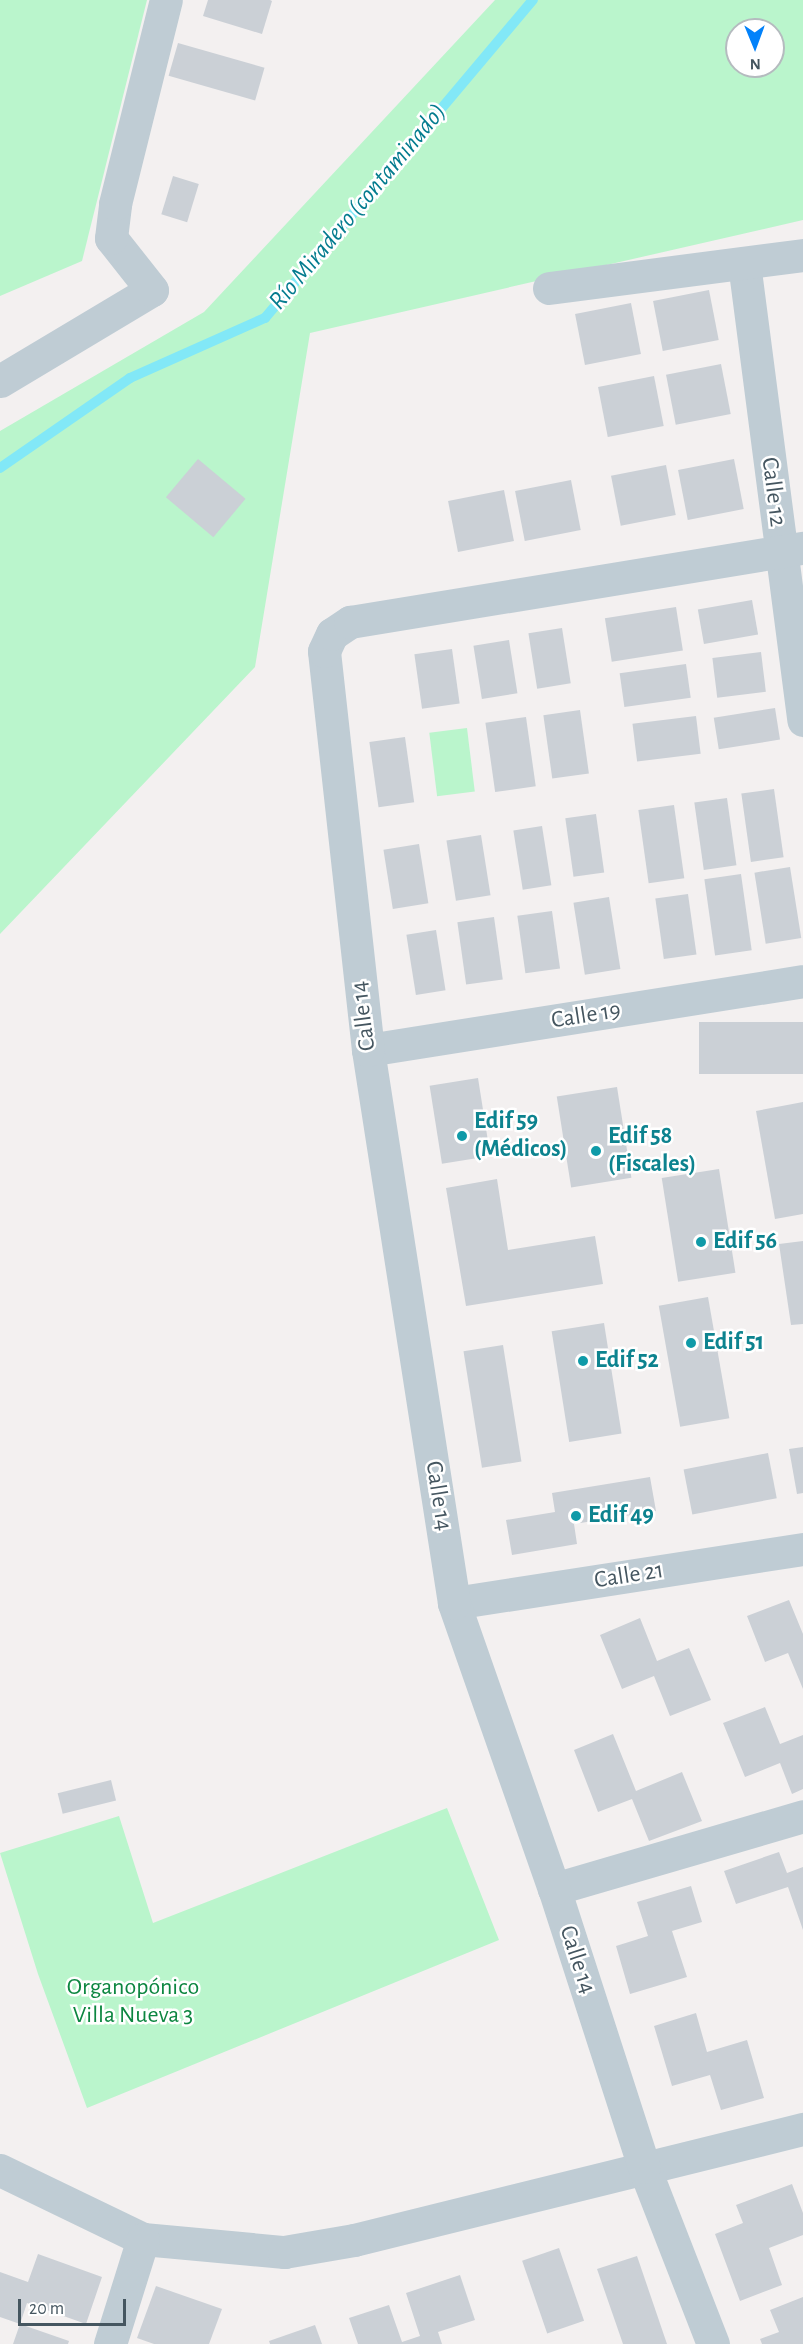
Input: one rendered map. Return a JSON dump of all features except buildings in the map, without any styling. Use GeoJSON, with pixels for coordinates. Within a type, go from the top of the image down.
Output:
{"type":"FeatureCollection","features":[{"type":"Feature","properties":{"kind":"street"},"geometry":{"type":"LineString","coordinates":[[0,381],[152,290],[111,238],[115,204],[166,0]]}},
{"type":"Feature","properties":{"kind":"street"},"geometry":{"type":"LineString","coordinates":[[549,288],[803,255]]}},
{"type":"Feature","properties":{"kind":"street","name":"Calle 12"},"geometry":{"type":"LineString","coordinates":[[744,263],[792,550],[803,720]]}},
{"type":"Feature","properties":{"kind":"street","name":"Calle 14"},"geometry":{"type":"LineString","coordinates":[[713,2344],[644,2167],[554,1889],[454,1603],[368,1050],[324,651],[332,634],[350,622],[792,550]]}},
{"type":"Feature","properties":{"kind":"street","name":"Calle 19"},"geometry":{"type":"LineString","coordinates":[[368,1050],[803,981]]}},
{"type":"Feature","properties":{"kind":"street","name":"Calle 21"},"geometry":{"type":"LineString","coordinates":[[454,1603],[803,1549]]}},
{"type":"Feature","properties":{"kind":"street"},"geometry":{"type":"LineString","coordinates":[[554,1889],[803,1816]]}},
{"type":"Feature","properties":{"kind":"street"},"geometry":{"type":"LineString","coordinates":[[0,2170],[143,2239],[284,2252],[354,2241],[803,2129]]}},
{"type":"Feature","properties":{"kind":"street"},"geometry":{"type":"LineString","coordinates":[[110,2344],[143,2239]]}},
{"type":"Feature","properties":{"kind":"green space"},"geometry":{"type":"Polygon","coordinates":[[[0,0],[147,0],[82,261],[0,296],[0,0]]]}},
{"type":"Feature","properties":{"kind":"green space"},"geometry":{"type":"Polygon","coordinates":[[[495,0],[803,0],[803,220],[310,333],[255,667],[0,934],[0,431],[204,312],[495,0]]]}},
{"type":"Feature","properties":{"kind":"green space"},"geometry":{"type":"Polygon","coordinates":[[[467,728],[475,792],[437,796],[429,733],[467,728]]]}},
{"type":"Feature","properties":{"kind":"green space","name":"Organopónico Villa Nueva 3"},"geometry":{"type":"Polygon","coordinates":[[[447,1808],[499,1940],[87,2108],[38,1974],[0,1853],[119,1816],[153,1923],[447,1808]]]}},
{"type":"Feature","properties":{"kind":"waterway","name":"Río Miradero (contaminado)"},"geometry":{"type":"LineString","coordinates":[[0,468],[130,378],[265,318],[533,0]]}},
{"type":"Feature","properties":{"kind":"place","name":"Edif 59 (Médicos)"},"geometry":{"type":"Point","coordinates":[462,1136]}},
{"type":"Feature","properties":{"kind":"place","name":"Edif 58 (Fiscales)"},"geometry":{"type":"Point","coordinates":[596,1151]}},
{"type":"Feature","properties":{"kind":"place","name":"Edif 56"},"geometry":{"type":"Point","coordinates":[701,1242]}},
{"type":"Feature","properties":{"kind":"place","name":"Edif 51"},"geometry":{"type":"Point","coordinates":[691,1343]}},
{"type":"Feature","properties":{"kind":"place","name":"Edif 52"},"geometry":{"type":"Point","coordinates":[583,1361]}},
{"type":"Feature","properties":{"kind":"place","name":"Edif 49"},"geometry":{"type":"Point","coordinates":[576,1516]}}]}
